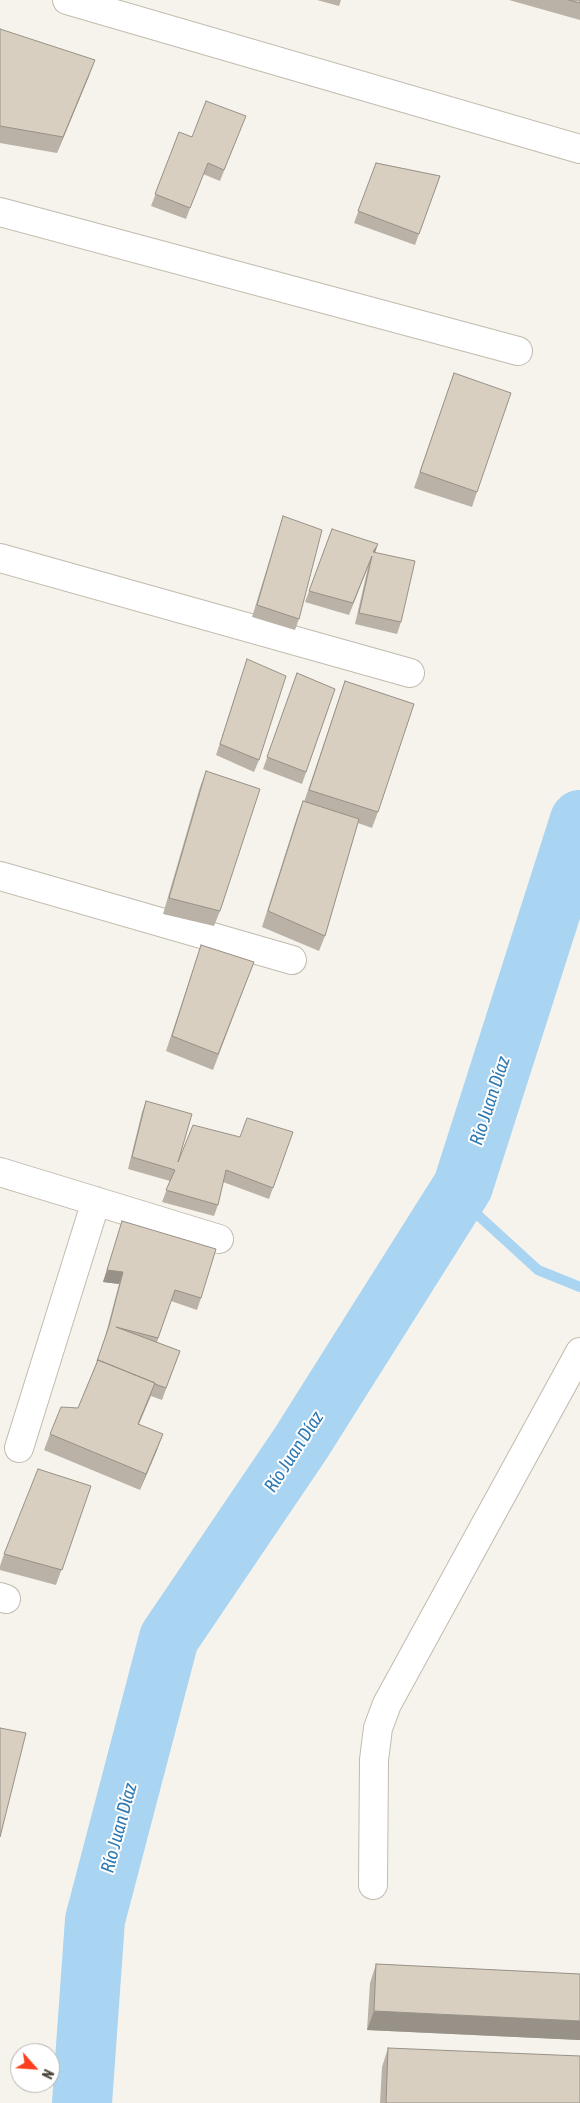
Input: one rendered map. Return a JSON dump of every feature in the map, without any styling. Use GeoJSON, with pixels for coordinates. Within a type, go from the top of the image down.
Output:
{"type":"FeatureCollection","features":[{"type":"Feature","properties":{"kind":"street"},"geometry":{"type":"LineString","coordinates":[[67,0],[580,149]]}},
{"type":"Feature","properties":{"kind":"street"},"geometry":{"type":"LineString","coordinates":[[0,212],[518,352]]}},
{"type":"Feature","properties":{"kind":"street"},"geometry":{"type":"LineString","coordinates":[[0,558],[410,673]]}},
{"type":"Feature","properties":{"kind":"street"},"geometry":{"type":"LineString","coordinates":[[0,876],[292,960]]}},
{"type":"Feature","properties":{"kind":"street"},"geometry":{"type":"LineString","coordinates":[[0,1172],[219,1239]]}},
{"type":"Feature","properties":{"kind":"street"},"geometry":{"type":"LineString","coordinates":[[19,1448],[96,1202]]}},
{"type":"Feature","properties":{"kind":"street"},"geometry":{"type":"LineString","coordinates":[[373,1885],[374,1760],[378,1728],[387,1704],[580,1352]]}},
{"type":"Feature","properties":{"kind":"building"},"geometry":{"type":"Polygon","coordinates":[[[569,0],[580,0],[580,3],[569,0]]]}},
{"type":"Feature","properties":{"kind":"building"},"geometry":{"type":"Polygon","coordinates":[[[0,29],[95,60],[63,137],[0,126],[0,29]]]}},
{"type":"Feature","properties":{"kind":"building"},"geometry":{"type":"Polygon","coordinates":[[[206,101],[246,116],[224,170],[208,163],[190,208],[155,194],[179,132],[192,137],[206,101]]]}},
{"type":"Feature","properties":{"kind":"building"},"geometry":{"type":"Polygon","coordinates":[[[376,163],[440,176],[419,234],[358,211],[376,163]]]}},
{"type":"Feature","properties":{"kind":"building"},"geometry":{"type":"Polygon","coordinates":[[[454,373],[511,393],[477,492],[420,472],[454,373]]]}},
{"type":"Feature","properties":{"kind":"building"},"geometry":{"type":"Polygon","coordinates":[[[283,516],[322,530],[299,619],[257,605],[283,516]]]}},
{"type":"Feature","properties":{"kind":"building"},"geometry":{"type":"Polygon","coordinates":[[[332,529],[378,544],[373,552],[415,561],[401,622],[359,613],[372,556],[353,603],[309,591],[332,529]]]}},
{"type":"Feature","properties":{"kind":"building"},"geometry":{"type":"Polygon","coordinates":[[[247,659],[286,676],[259,760],[220,744],[247,659]]]}},
{"type":"Feature","properties":{"kind":"building"},"geometry":{"type":"Polygon","coordinates":[[[297,673],[335,689],[306,772],[267,757],[297,673]]]}},
{"type":"Feature","properties":{"kind":"building"},"geometry":{"type":"Polygon","coordinates":[[[345,681],[414,704],[378,812],[309,790],[345,681]]]}},
{"type":"Feature","properties":{"kind":"building"},"geometry":{"type":"Polygon","coordinates":[[[206,771],[260,789],[220,911],[169,898],[206,771]]]}},
{"type":"Feature","properties":{"kind":"building"},"geometry":{"type":"Polygon","coordinates":[[[303,801],[359,819],[325,936],[268,911],[303,801]]]}},
{"type":"Feature","properties":{"kind":"building"},"geometry":{"type":"Polygon","coordinates":[[[201,945],[254,962],[218,1054],[172,1036],[201,945]]]}},
{"type":"Feature","properties":{"kind":"building"},"geometry":{"type":"Polygon","coordinates":[[[146,1101],[192,1114],[178,1162],[193,1125],[240,1137],[247,1118],[293,1132],[273,1188],[226,1170],[218,1205],[166,1190],[175,1170],[132,1157],[146,1101]]]}},
{"type":"Feature","properties":{"kind":"building"},"geometry":{"type":"Polygon","coordinates":[[[122,1221],[216,1249],[201,1298],[175,1290],[158,1338],[116,1327],[180,1351],[166,1388],[97,1361],[109,1326],[123,1272],[107,1270],[122,1221]]]}},
{"type":"Feature","properties":{"kind":"building"},"geometry":{"type":"Polygon","coordinates":[[[98,1360],[155,1383],[138,1424],[163,1434],[146,1474],[50,1434],[61,1407],[78,1408],[98,1360]]]}},
{"type":"Feature","properties":{"kind":"building"},"geometry":{"type":"Polygon","coordinates":[[[38,1469],[91,1486],[62,1570],[4,1554],[38,1469]]]}},
{"type":"Feature","properties":{"kind":"building"},"geometry":{"type":"Polygon","coordinates":[[[0,1728],[26,1733],[0,1837],[0,1728]]]}},
{"type":"Feature","properties":{"kind":"building"},"geometry":{"type":"Polygon","coordinates":[[[376,1964],[580,1974],[580,2021],[374,2011],[376,1964]]]}},
{"type":"Feature","properties":{"kind":"building"},"geometry":{"type":"Polygon","coordinates":[[[388,2048],[580,2056],[580,2103],[386,2103],[388,2048]]]}},
{"type":"Feature","properties":{"kind":"waterway","name":"Río Juan Díaz"},"geometry":{"type":"LineString","coordinates":[[82,2103],[95,1920],[169,1638],[301,1443],[463,1186],[580,820]]}},
{"type":"Feature","properties":{"kind":"waterway"},"geometry":{"type":"LineString","coordinates":[[457,1196],[538,1270],[580,1287]]}}]}
